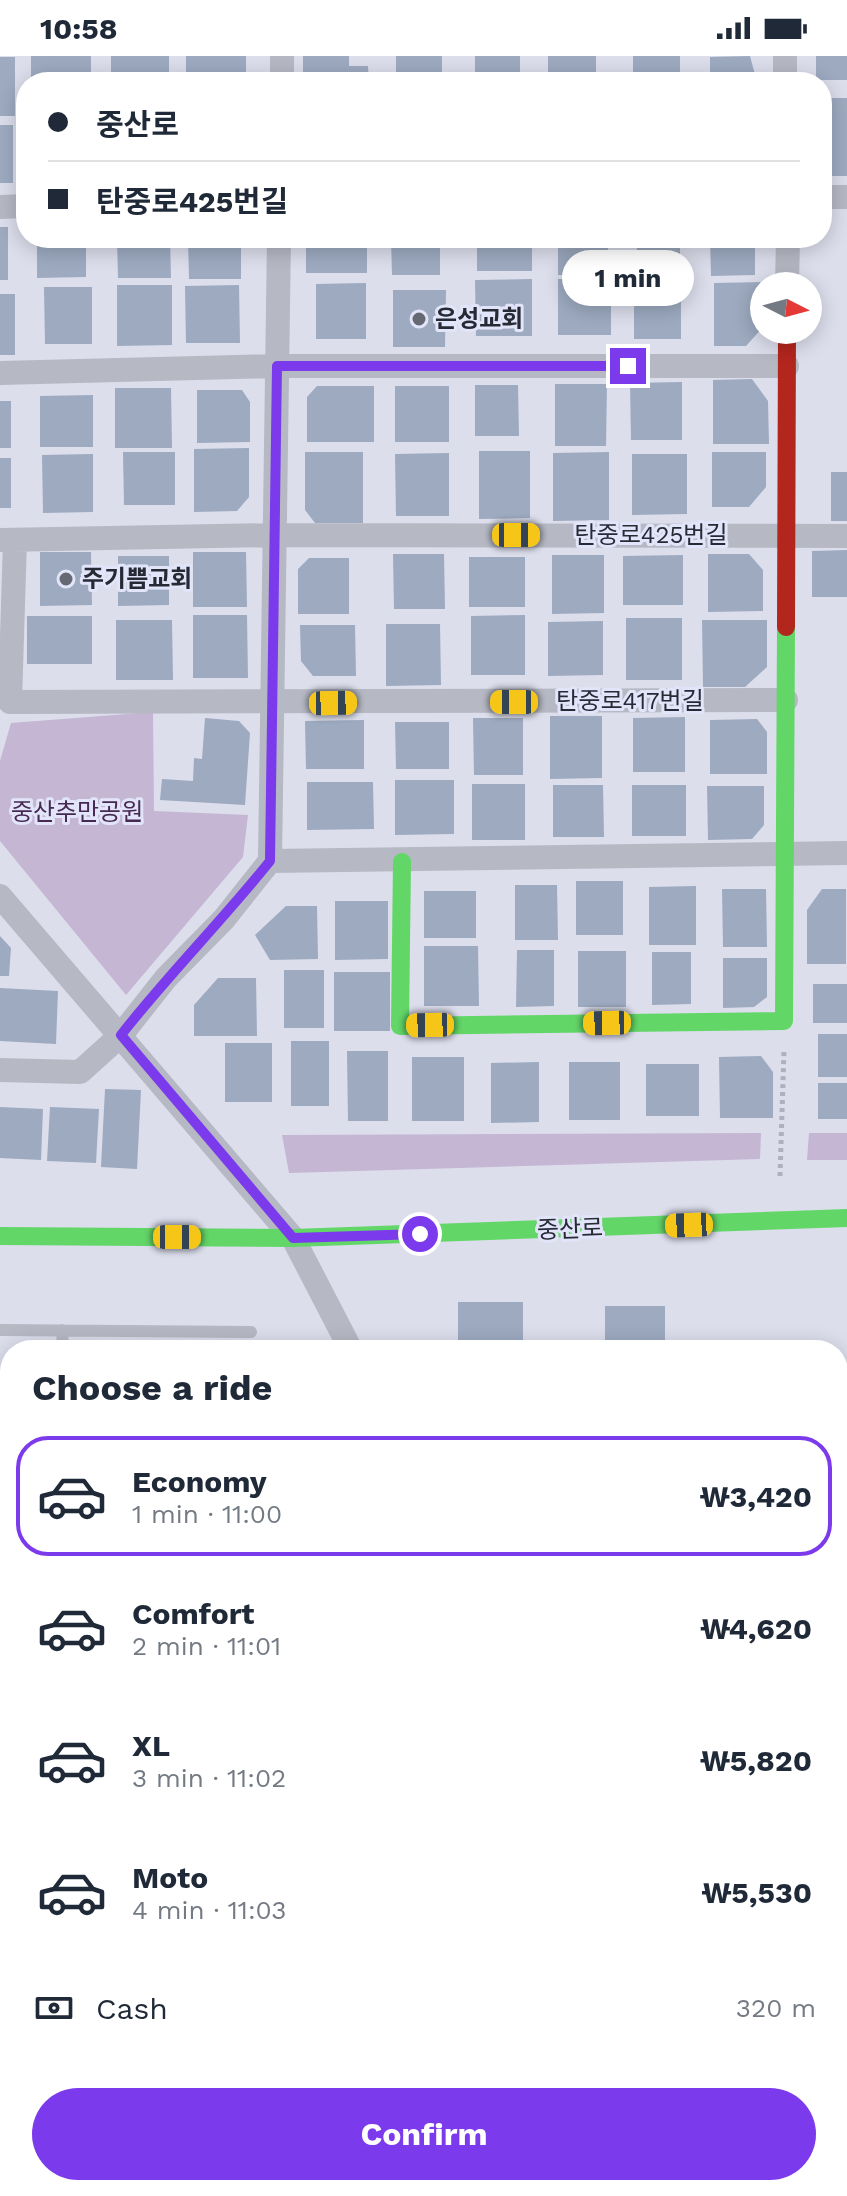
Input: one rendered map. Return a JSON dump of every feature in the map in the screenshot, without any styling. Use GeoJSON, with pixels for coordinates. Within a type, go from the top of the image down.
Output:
{"type":"FeatureCollection","features":[{"type":"Feature","properties":{"kind":"street"},"geometry":{"type":"LineString","coordinates":[[0,1070],[80,1072],[121,1035],[166,978],[224,919],[270,861],[279,248]]}},
{"type":"Feature","properties":{"kind":"street"},"geometry":{"type":"LineString","coordinates":[[787,272],[788,248]]}},
{"type":"Feature","properties":{"kind":"street"},"geometry":{"type":"LineString","coordinates":[[402,862],[400,1026],[784,1021],[787,344]]}},
{"type":"Feature","properties":{"kind":"street"},"geometry":{"type":"LineString","coordinates":[[0,373],[277,366],[787,366]]}},
{"type":"Feature","properties":{"kind":"street","name":"탄중로425번길"},"geometry":{"type":"LineString","coordinates":[[272,703],[10,702],[8,540],[275,535],[847,536]]}},
{"type":"Feature","properties":{"kind":"street","name":"탄중로417번길"},"geometry":{"type":"LineString","coordinates":[[272,703],[786,700]]}},
{"type":"Feature","properties":{"kind":"street"},"geometry":{"type":"LineString","coordinates":[[270,861],[402,862],[847,853]]}},
{"type":"Feature","properties":{"kind":"street"},"geometry":{"type":"LineString","coordinates":[[0,896],[293,1238],[346,1340]]}},
{"type":"Feature","properties":{"kind":"street","name":"중산로"},"geometry":{"type":"LineString","coordinates":[[0,1236],[293,1238],[847,1218]]}},
{"type":"Feature","properties":{"kind":"lane"},"geometry":{"type":"LineString","coordinates":[[0,1330],[251,1332]]}},
{"type":"Feature","properties":{"kind":"lane"},"geometry":{"type":"LineString","coordinates":[[62,1330],[62,1340]]}},
{"type":"Feature","properties":{"kind":"path"},"geometry":{"type":"LineString","coordinates":[[780,1176],[784,1021]]}},
{"type":"Feature","properties":{"kind":"green space","name":"중산추만공원"},"geometry":{"type":"Polygon","coordinates":[[[153,712],[154,811],[248,815],[243,857],[126,995],[0,841],[0,761],[11,723],[153,712]]]}},
{"type":"Feature","properties":{"kind":"green space"},"geometry":{"type":"Polygon","coordinates":[[[761,1133],[760,1159],[289,1173],[282,1135],[761,1133]]]}},
{"type":"Feature","properties":{"kind":"green space"},"geometry":{"type":"Polygon","coordinates":[[[809,1133],[847,1133],[847,1160],[807,1160],[809,1133]]]}},
{"type":"Feature","properties":{"kind":"building"},"geometry":{"type":"Polygon","coordinates":[[[31,56],[91,56],[91,72],[31,72],[31,56]]]}},
{"type":"Feature","properties":{"kind":"building"},"geometry":{"type":"Polygon","coordinates":[[[111,56],[169,56],[169,72],[111,72],[111,56]]]}},
{"type":"Feature","properties":{"kind":"building"},"geometry":{"type":"Polygon","coordinates":[[[186,56],[246,56],[246,72],[186,72],[186,56]]]}},
{"type":"Feature","properties":{"kind":"building"},"geometry":{"type":"Polygon","coordinates":[[[303,56],[349,56],[349,66],[368,66],[368,72],[303,72],[303,56]]]}},
{"type":"Feature","properties":{"kind":"building"},"geometry":{"type":"Polygon","coordinates":[[[396,56],[442,56],[442,72],[396,72],[396,56]]]}},
{"type":"Feature","properties":{"kind":"building"},"geometry":{"type":"Polygon","coordinates":[[[475,56],[520,56],[520,72],[475,72],[475,56]]]}},
{"type":"Feature","properties":{"kind":"building"},"geometry":{"type":"Polygon","coordinates":[[[548,56],[596,56],[596,72],[548,72],[548,56]]]}},
{"type":"Feature","properties":{"kind":"building"},"geometry":{"type":"Polygon","coordinates":[[[633,56],[680,56],[680,72],[633,72],[633,56]]]}},
{"type":"Feature","properties":{"kind":"building"},"geometry":{"type":"Polygon","coordinates":[[[750,56],[754,72],[710,72],[710,57],[750,56]]]}},
{"type":"Feature","properties":{"kind":"building"},"geometry":{"type":"Polygon","coordinates":[[[816,56],[847,56],[847,80],[832,80],[832,72],[816,72],[816,56]]]}},
{"type":"Feature","properties":{"kind":"building"},"geometry":{"type":"Polygon","coordinates":[[[0,57],[15,57],[15,116],[0,116],[0,57]]]}},
{"type":"Feature","properties":{"kind":"building"},"geometry":{"type":"Polygon","coordinates":[[[832,98],[847,98],[847,176],[832,176],[832,98]]]}},
{"type":"Feature","properties":{"kind":"building"},"geometry":{"type":"Polygon","coordinates":[[[0,125],[13,125],[13,183],[0,183],[0,125]]]}},
{"type":"Feature","properties":{"kind":"building"},"geometry":{"type":"Polygon","coordinates":[[[0,227],[8,227],[8,280],[0,280],[0,227]]]}},
{"type":"Feature","properties":{"kind":"building"},"geometry":{"type":"Polygon","coordinates":[[[37,248],[86,248],[86,277],[37,278],[37,248]]]}},
{"type":"Feature","properties":{"kind":"building"},"geometry":{"type":"Polygon","coordinates":[[[117,248],[170,248],[171,278],[118,278],[117,248]]]}},
{"type":"Feature","properties":{"kind":"building"},"geometry":{"type":"Polygon","coordinates":[[[188,248],[241,248],[241,279],[189,279],[188,248]]]}},
{"type":"Feature","properties":{"kind":"building"},"geometry":{"type":"Polygon","coordinates":[[[306,248],[367,248],[367,273],[306,273],[306,248]]]}},
{"type":"Feature","properties":{"kind":"building"},"geometry":{"type":"Polygon","coordinates":[[[391,248],[440,248],[440,275],[392,275],[391,248]]]}},
{"type":"Feature","properties":{"kind":"building"},"geometry":{"type":"Polygon","coordinates":[[[477,248],[532,248],[532,271],[477,271],[477,248]]]}},
{"type":"Feature","properties":{"kind":"building"},"geometry":{"type":"Polygon","coordinates":[[[558,248],[608,248],[608,275],[558,275],[558,248]]]}},
{"type":"Feature","properties":{"kind":"building"},"geometry":{"type":"Polygon","coordinates":[[[637,248],[680,248],[680,273],[637,273],[637,248]]]}},
{"type":"Feature","properties":{"kind":"building"},"geometry":{"type":"Polygon","coordinates":[[[710,248],[755,248],[755,272],[750,272],[750,275],[711,276],[710,248]]]}},
{"type":"Feature","properties":{"kind":"building"},"geometry":{"type":"Polygon","coordinates":[[[532,279],[532,336],[476,336],[475,280],[532,279]]]}},
{"type":"Feature","properties":{"kind":"building"},"geometry":{"type":"Polygon","coordinates":[[[558,279],[611,279],[611,335],[558,335],[558,279]]]}},
{"type":"Feature","properties":{"kind":"building"},"geometry":{"type":"Polygon","coordinates":[[[681,281],[681,339],[634,339],[634,282],[681,281]]]}},
{"type":"Feature","properties":{"kind":"building"},"geometry":{"type":"Polygon","coordinates":[[[750,282],[750,342],[746,346],[714,346],[714,283],[750,282]]]}},
{"type":"Feature","properties":{"kind":"building"},"geometry":{"type":"Polygon","coordinates":[[[366,283],[366,339],[316,339],[316,284],[366,283]]]}},
{"type":"Feature","properties":{"kind":"building"},"geometry":{"type":"Polygon","coordinates":[[[117,285],[172,285],[172,345],[117,346],[117,285]]]}},
{"type":"Feature","properties":{"kind":"building"},"geometry":{"type":"Polygon","coordinates":[[[239,285],[240,343],[186,343],[185,286],[239,285]]]}},
{"type":"Feature","properties":{"kind":"building"},"geometry":{"type":"Polygon","coordinates":[[[44,287],[92,287],[92,344],[45,344],[44,287]]]}},
{"type":"Feature","properties":{"kind":"building","name":"은성교회"},"geometry":{"type":"Polygon","coordinates":[[[393,290],[446,290],[445,347],[393,347],[393,290]]]}},
{"type":"Feature","properties":{"kind":"building"},"geometry":{"type":"Polygon","coordinates":[[[0,294],[15,294],[15,355],[0,355],[0,294]]]}},
{"type":"Feature","properties":{"kind":"building"},"geometry":{"type":"Polygon","coordinates":[[[752,379],[768,401],[769,444],[713,444],[713,380],[752,379]]]}},
{"type":"Feature","properties":{"kind":"building"},"geometry":{"type":"Polygon","coordinates":[[[682,382],[682,440],[631,440],[630,383],[682,382]]]}},
{"type":"Feature","properties":{"kind":"building"},"geometry":{"type":"Polygon","coordinates":[[[555,384],[607,384],[606,446],[555,446],[555,384]]]}},
{"type":"Feature","properties":{"kind":"building"},"geometry":{"type":"Polygon","coordinates":[[[475,385],[518,385],[519,436],[475,436],[475,385]]]}},
{"type":"Feature","properties":{"kind":"building"},"geometry":{"type":"Polygon","coordinates":[[[317,386],[374,386],[374,442],[307,442],[307,397],[317,386]]]}},
{"type":"Feature","properties":{"kind":"building"},"geometry":{"type":"Polygon","coordinates":[[[395,386],[449,386],[449,442],[395,442],[395,386]]]}},
{"type":"Feature","properties":{"kind":"building"},"geometry":{"type":"Polygon","coordinates":[[[115,388],[171,388],[172,448],[115,448],[115,388]]]}},
{"type":"Feature","properties":{"kind":"building"},"geometry":{"type":"Polygon","coordinates":[[[197,390],[242,390],[250,402],[250,442],[197,443],[197,390]]]}},
{"type":"Feature","properties":{"kind":"building"},"geometry":{"type":"Polygon","coordinates":[[[93,395],[93,447],[40,447],[40,396],[93,395]]]}},
{"type":"Feature","properties":{"kind":"building"},"geometry":{"type":"Polygon","coordinates":[[[0,401],[11,401],[11,448],[0,448],[0,401]]]}},
{"type":"Feature","properties":{"kind":"building"},"geometry":{"type":"Polygon","coordinates":[[[249,448],[249,497],[237,511],[194,512],[194,449],[249,448]]]}},
{"type":"Feature","properties":{"kind":"building"},"geometry":{"type":"Polygon","coordinates":[[[479,451],[530,451],[530,518],[479,519],[479,451]]]}},
{"type":"Feature","properties":{"kind":"building"},"geometry":{"type":"Polygon","coordinates":[[[123,452],[175,452],[175,505],[124,505],[123,452]]]}},
{"type":"Feature","properties":{"kind":"building"},"geometry":{"type":"Polygon","coordinates":[[[305,452],[363,452],[363,523],[315,523],[305,510],[305,452]]]}},
{"type":"Feature","properties":{"kind":"building"},"geometry":{"type":"Polygon","coordinates":[[[609,452],[609,520],[553,521],[553,453],[609,452]]]}},
{"type":"Feature","properties":{"kind":"building"},"geometry":{"type":"Polygon","coordinates":[[[712,452],[766,452],[766,487],[749,507],[712,507],[712,452]]]}},
{"type":"Feature","properties":{"kind":"building"},"geometry":{"type":"Polygon","coordinates":[[[449,453],[449,516],[396,516],[395,454],[449,453]]]}},
{"type":"Feature","properties":{"kind":"building"},"geometry":{"type":"Polygon","coordinates":[[[93,454],[93,512],[43,513],[42,455],[93,454]]]}},
{"type":"Feature","properties":{"kind":"building"},"geometry":{"type":"Polygon","coordinates":[[[632,454],[687,454],[687,514],[632,515],[632,454]]]}},
{"type":"Feature","properties":{"kind":"building"},"geometry":{"type":"Polygon","coordinates":[[[0,458],[11,458],[11,508],[0,508],[0,458]]]}},
{"type":"Feature","properties":{"kind":"building"},"geometry":{"type":"Polygon","coordinates":[[[831,472],[847,472],[847,521],[831,521],[831,472]]]}},
{"type":"Feature","properties":{"kind":"building"},"geometry":{"type":"Polygon","coordinates":[[[847,550],[847,597],[812,597],[812,551],[847,550]]]}},
{"type":"Feature","properties":{"kind":"building","name":"주기쁨교회"},"geometry":{"type":"Polygon","coordinates":[[[40,552],[91,552],[92,605],[40,606],[40,552]]]}},
{"type":"Feature","properties":{"kind":"building"},"geometry":{"type":"Polygon","coordinates":[[[193,552],[246,552],[247,607],[193,607],[193,552]]]}},
{"type":"Feature","properties":{"kind":"building"},"geometry":{"type":"Polygon","coordinates":[[[393,554],[444,554],[445,609],[394,609],[393,554]]]}},
{"type":"Feature","properties":{"kind":"building"},"geometry":{"type":"Polygon","coordinates":[[[708,554],[749,554],[763,570],[763,611],[708,612],[708,554]]]}},
{"type":"Feature","properties":{"kind":"building"},"geometry":{"type":"Polygon","coordinates":[[[552,555],[604,555],[604,613],[552,614],[552,555]]]}},
{"type":"Feature","properties":{"kind":"building"},"geometry":{"type":"Polygon","coordinates":[[[683,555],[683,605],[623,605],[623,556],[683,555]]]}},
{"type":"Feature","properties":{"kind":"building"},"geometry":{"type":"Polygon","coordinates":[[[118,556],[169,556],[169,605],[118,606],[118,556]]]}},
{"type":"Feature","properties":{"kind":"building"},"geometry":{"type":"Polygon","coordinates":[[[469,557],[525,557],[525,607],[469,607],[469,557]]]}},
{"type":"Feature","properties":{"kind":"building"},"geometry":{"type":"Polygon","coordinates":[[[309,558],[349,558],[349,614],[298,614],[298,569],[309,558]]]}},
{"type":"Feature","properties":{"kind":"building"},"geometry":{"type":"Polygon","coordinates":[[[193,615],[247,615],[248,678],[193,678],[193,615]]]}},
{"type":"Feature","properties":{"kind":"building"},"geometry":{"type":"Polygon","coordinates":[[[525,615],[525,675],[471,675],[471,616],[525,615]]]}},
{"type":"Feature","properties":{"kind":"building"},"geometry":{"type":"Polygon","coordinates":[[[27,616],[92,616],[92,664],[27,664],[27,616]]]}},
{"type":"Feature","properties":{"kind":"building"},"geometry":{"type":"Polygon","coordinates":[[[626,618],[682,618],[682,680],[626,680],[626,618]]]}},
{"type":"Feature","properties":{"kind":"building"},"geometry":{"type":"Polygon","coordinates":[[[116,620],[172,620],[173,680],[116,680],[116,620]]]}},
{"type":"Feature","properties":{"kind":"building"},"geometry":{"type":"Polygon","coordinates":[[[702,620],[767,620],[767,667],[745,687],[703,687],[702,620]]]}},
{"type":"Feature","properties":{"kind":"building"},"geometry":{"type":"Polygon","coordinates":[[[603,621],[603,675],[548,676],[548,622],[603,621]]]}},
{"type":"Feature","properties":{"kind":"building"},"geometry":{"type":"Polygon","coordinates":[[[386,624],[440,624],[441,685],[386,686],[386,624]]]}},
{"type":"Feature","properties":{"kind":"building"},"geometry":{"type":"Polygon","coordinates":[[[300,625],[355,625],[356,676],[313,676],[301,661],[300,625]]]}},
{"type":"Feature","properties":{"kind":"building"},"geometry":{"type":"Polygon","coordinates":[[[550,716],[602,716],[602,778],[550,779],[550,716]]]}},
{"type":"Feature","properties":{"kind":"building"},"geometry":{"type":"Polygon","coordinates":[[[685,717],[685,772],[633,772],[633,718],[685,717]]]}},
{"type":"Feature","properties":{"kind":"building"},"geometry":{"type":"Polygon","coordinates":[[[205,718],[239,721],[250,733],[245,805],[160,800],[162,779],[193,781],[194,758],[202,759],[205,718]]]}},
{"type":"Feature","properties":{"kind":"building"},"geometry":{"type":"Polygon","coordinates":[[[473,718],[523,718],[523,775],[474,775],[473,718]]]}},
{"type":"Feature","properties":{"kind":"building"},"geometry":{"type":"Polygon","coordinates":[[[757,719],[767,732],[767,774],[710,774],[710,720],[757,719]]]}},
{"type":"Feature","properties":{"kind":"building"},"geometry":{"type":"Polygon","coordinates":[[[364,720],[364,769],[306,769],[305,721],[364,720]]]}},
{"type":"Feature","properties":{"kind":"building"},"geometry":{"type":"Polygon","coordinates":[[[395,722],[449,722],[449,769],[396,769],[395,722]]]}},
{"type":"Feature","properties":{"kind":"building"},"geometry":{"type":"Polygon","coordinates":[[[395,780],[454,780],[454,834],[395,835],[395,780]]]}},
{"type":"Feature","properties":{"kind":"building"},"geometry":{"type":"Polygon","coordinates":[[[307,782],[373,782],[374,829],[307,830],[307,782]]]}},
{"type":"Feature","properties":{"kind":"building"},"geometry":{"type":"Polygon","coordinates":[[[472,784],[525,784],[525,840],[472,840],[472,784]]]}},
{"type":"Feature","properties":{"kind":"building"},"geometry":{"type":"Polygon","coordinates":[[[553,785],[603,785],[604,837],[553,837],[553,785]]]}},
{"type":"Feature","properties":{"kind":"building"},"geometry":{"type":"Polygon","coordinates":[[[632,785],[686,785],[686,836],[632,836],[632,785]]]}},
{"type":"Feature","properties":{"kind":"building"},"geometry":{"type":"Polygon","coordinates":[[[707,786],[764,786],[764,825],[752,839],[708,840],[707,786]]]}},
{"type":"Feature","properties":{"kind":"building"},"geometry":{"type":"Polygon","coordinates":[[[576,881],[623,881],[623,935],[576,935],[576,881]]]}},
{"type":"Feature","properties":{"kind":"building"},"geometry":{"type":"Polygon","coordinates":[[[515,885],[557,885],[558,940],[515,940],[515,885]]]}},
{"type":"Feature","properties":{"kind":"building"},"geometry":{"type":"Polygon","coordinates":[[[696,886],[696,945],[649,945],[649,887],[696,886]]]}},
{"type":"Feature","properties":{"kind":"building"},"geometry":{"type":"Polygon","coordinates":[[[722,889],[766,889],[767,947],[723,947],[722,889]]]}},
{"type":"Feature","properties":{"kind":"building"},"geometry":{"type":"Polygon","coordinates":[[[822,889],[846,889],[846,964],[807,964],[807,910],[822,889]]]}},
{"type":"Feature","properties":{"kind":"building"},"geometry":{"type":"Polygon","coordinates":[[[424,891],[476,891],[476,938],[424,938],[424,891]]]}},
{"type":"Feature","properties":{"kind":"building"},"geometry":{"type":"Polygon","coordinates":[[[335,901],[388,901],[388,959],[335,960],[335,901]]]}},
{"type":"Feature","properties":{"kind":"building"},"geometry":{"type":"Polygon","coordinates":[[[286,906],[317,906],[318,959],[270,960],[255,935],[286,906]]]}},
{"type":"Feature","properties":{"kind":"building"},"geometry":{"type":"Polygon","coordinates":[[[0,936],[11,948],[9,976],[0,976],[0,936]]]}},
{"type":"Feature","properties":{"kind":"building"},"geometry":{"type":"Polygon","coordinates":[[[424,946],[478,946],[479,1006],[424,1006],[424,946]]]}},
{"type":"Feature","properties":{"kind":"building"},"geometry":{"type":"Polygon","coordinates":[[[517,950],[554,950],[554,1006],[516,1007],[517,950]]]}},
{"type":"Feature","properties":{"kind":"building"},"geometry":{"type":"Polygon","coordinates":[[[578,951],[626,951],[626,1007],[578,1007],[578,951]]]}},
{"type":"Feature","properties":{"kind":"building"},"geometry":{"type":"Polygon","coordinates":[[[652,952],[691,952],[691,1004],[652,1005],[652,952]]]}},
{"type":"Feature","properties":{"kind":"building"},"geometry":{"type":"Polygon","coordinates":[[[723,958],[767,958],[767,997],[754,1007],[723,1008],[723,958]]]}},
{"type":"Feature","properties":{"kind":"building"},"geometry":{"type":"Polygon","coordinates":[[[284,970],[324,970],[324,1028],[284,1028],[284,970]]]}},
{"type":"Feature","properties":{"kind":"building"},"geometry":{"type":"Polygon","coordinates":[[[334,972],[390,972],[390,1031],[334,1031],[334,972]]]}},
{"type":"Feature","properties":{"kind":"building"},"geometry":{"type":"Polygon","coordinates":[[[218,978],[256,978],[257,1036],[194,1036],[194,1005],[218,978]]]}},
{"type":"Feature","properties":{"kind":"building"},"geometry":{"type":"Polygon","coordinates":[[[813,984],[847,984],[847,1023],[813,1023],[813,984]]]}},
{"type":"Feature","properties":{"kind":"building"},"geometry":{"type":"Polygon","coordinates":[[[0,988],[58,991],[56,1044],[0,1041],[0,988]]]}},
{"type":"Feature","properties":{"kind":"building"},"geometry":{"type":"Polygon","coordinates":[[[818,1034],[847,1034],[847,1077],[818,1077],[818,1034]]]}},
{"type":"Feature","properties":{"kind":"building"},"geometry":{"type":"Polygon","coordinates":[[[291,1041],[329,1041],[329,1106],[291,1106],[291,1041]]]}},
{"type":"Feature","properties":{"kind":"building"},"geometry":{"type":"Polygon","coordinates":[[[225,1043],[272,1043],[272,1102],[225,1102],[225,1043]]]}},
{"type":"Feature","properties":{"kind":"building"},"geometry":{"type":"Polygon","coordinates":[[[347,1051],[388,1051],[388,1121],[348,1121],[347,1051]]]}},
{"type":"Feature","properties":{"kind":"building"},"geometry":{"type":"Polygon","coordinates":[[[761,1056],[773,1072],[773,1118],[720,1118],[719,1057],[761,1056]]]}},
{"type":"Feature","properties":{"kind":"building"},"geometry":{"type":"Polygon","coordinates":[[[412,1057],[464,1057],[464,1121],[412,1121],[412,1057]]]}},
{"type":"Feature","properties":{"kind":"building"},"geometry":{"type":"Polygon","coordinates":[[[539,1062],[539,1122],[491,1123],[491,1063],[539,1062]]]}},
{"type":"Feature","properties":{"kind":"building"},"geometry":{"type":"Polygon","coordinates":[[[569,1062],[620,1062],[620,1120],[569,1120],[569,1062]]]}},
{"type":"Feature","properties":{"kind":"building"},"geometry":{"type":"Polygon","coordinates":[[[646,1064],[699,1064],[699,1116],[646,1116],[646,1064]]]}},
{"type":"Feature","properties":{"kind":"building"},"geometry":{"type":"Polygon","coordinates":[[[818,1083],[847,1083],[847,1119],[818,1119],[818,1083]]]}},
{"type":"Feature","properties":{"kind":"building"},"geometry":{"type":"Polygon","coordinates":[[[105,1089],[141,1090],[137,1169],[101,1167],[105,1089]]]}},
{"type":"Feature","properties":{"kind":"building"},"geometry":{"type":"Polygon","coordinates":[[[0,1107],[43,1109],[41,1160],[0,1158],[0,1107]]]}},
{"type":"Feature","properties":{"kind":"building"},"geometry":{"type":"Polygon","coordinates":[[[50,1107],[99,1109],[96,1163],[47,1161],[50,1107]]]}},
{"type":"Feature","properties":{"kind":"building"},"geometry":{"type":"Polygon","coordinates":[[[458,1302],[523,1302],[523,1340],[458,1340],[458,1302]]]}},
{"type":"Feature","properties":{"kind":"building"},"geometry":{"type":"Polygon","coordinates":[[[605,1306],[665,1306],[665,1340],[605,1340],[605,1306]]]}},
{"type":"Feature","properties":{"kind":"traffic: fast"},"geometry":{"type":"LineString","coordinates":[[402,862],[400,1026],[784,1021],[786,627]]}},
{"type":"Feature","properties":{"kind":"traffic: fast"},"geometry":{"type":"LineString","coordinates":[[0,1236],[293,1238],[847,1218]]}},
{"type":"Feature","properties":{"kind":"traffic: jam"},"geometry":{"type":"LineString","coordinates":[[786,627],[787,344]]}},
{"type":"Feature","properties":{"kind":"place","name":"은성교회"},"geometry":{"type":"Point","coordinates":[419,319]}},
{"type":"Feature","properties":{"kind":"place","name":"주기쁨교회"},"geometry":{"type":"Point","coordinates":[66,579]}},
{"type":"Feature","properties":{"kind":"route"},"geometry":{"type":"LineString","coordinates":[[420,1234],[293,1238],[121,1035],[166,978],[224,919],[270,861],[277,366],[628,366]]}}]}
